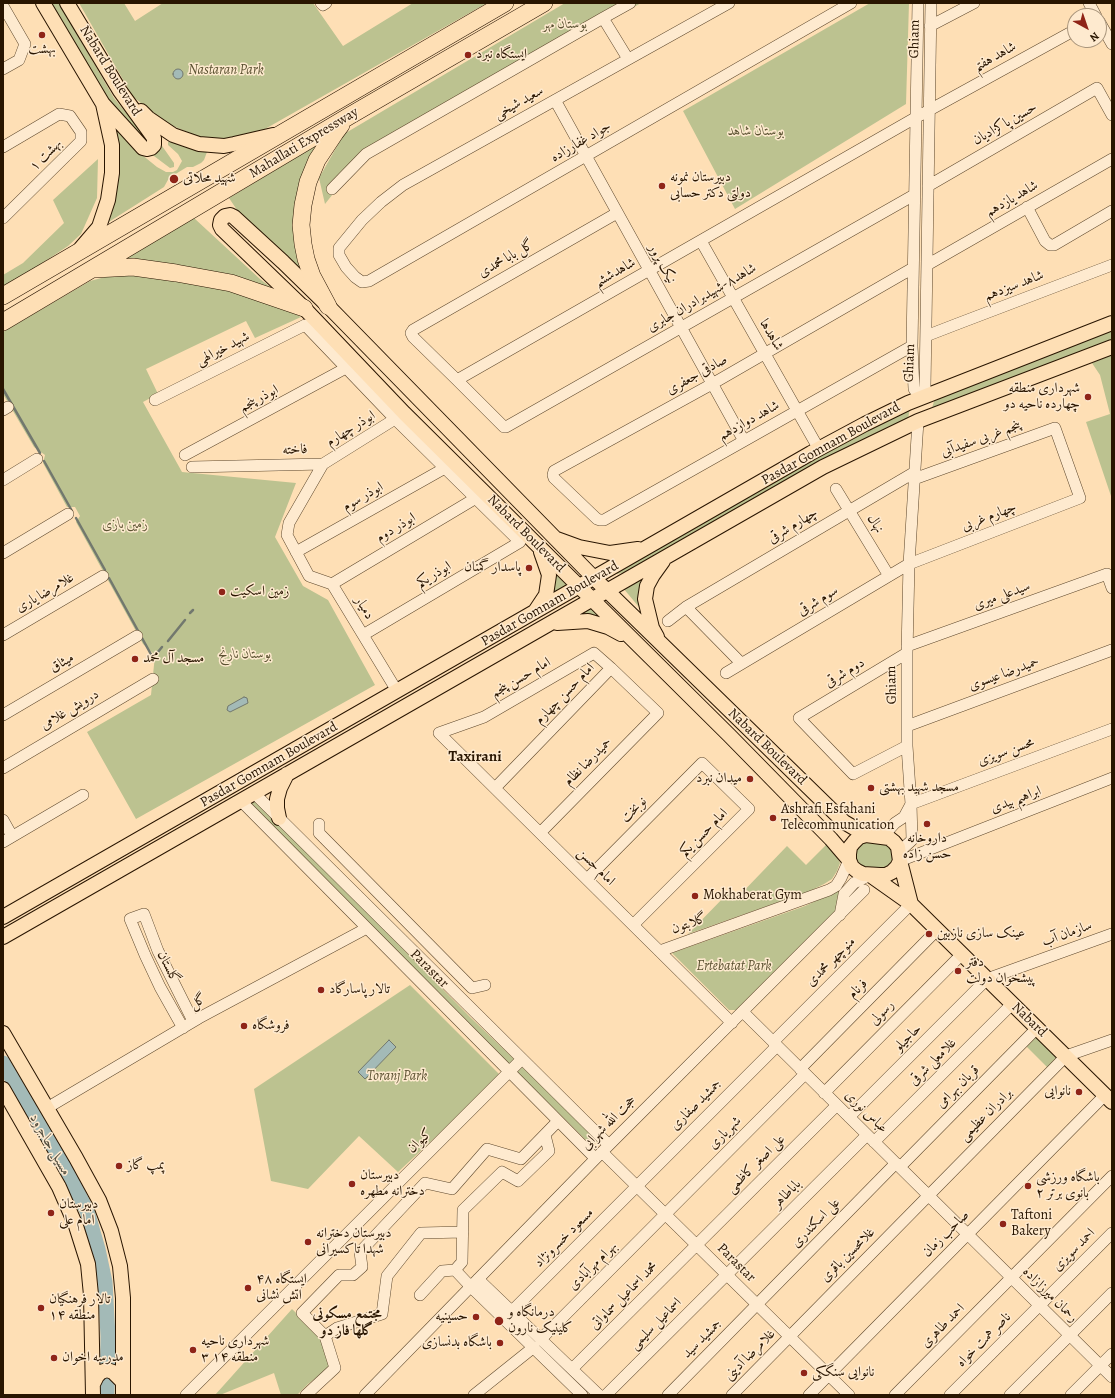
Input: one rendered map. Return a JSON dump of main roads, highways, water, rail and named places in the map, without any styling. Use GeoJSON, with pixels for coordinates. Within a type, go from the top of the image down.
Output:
{"type":"FeatureCollection","features":[{"type":"Feature","properties":{"kind":"highway","name":"Mahallati Expressway"},"geometry":{"type":"LineString","coordinates":[[3,296],[505,3]]}},
{"type":"Feature","properties":{"kind":"highway","name":"Mahallati Expressway"},"geometry":{"type":"LineString","coordinates":[[3,322],[351,115],[544,3]]}},
{"type":"Feature","properties":{"kind":"highway"},"geometry":{"type":"LineString","coordinates":[[328,306],[312,276],[306,259],[301,225],[303,205],[308,182],[317,160],[334,133],[351,115]]}},
{"type":"Feature","properties":{"kind":"highway"},"geometry":{"type":"LineString","coordinates":[[93,269],[133,267],[176,272],[231,283],[304,308]]}},
{"type":"Feature","properties":{"kind":"main road","name":"Nabard Boulevard"},"geometry":{"type":"LineString","coordinates":[[43,3],[103,104],[143,148],[147,149],[154,145],[154,138],[120,91],[67,3]]}},
{"type":"Feature","properties":{"kind":"main road"},"geometry":{"type":"LineString","coordinates":[[120,91],[148,118],[173,135],[200,144],[224,146],[281,133]]}},
{"type":"Feature","properties":{"kind":"main road"},"geometry":{"type":"LineString","coordinates":[[78,252],[99,227],[108,200],[112,173],[112,145],[103,104]]}},
{"type":"Feature","properties":{"kind":"main road","name":"Nabard Boulevard"},"geometry":{"type":"LineString","coordinates":[[849,860],[831,839],[729,735],[404,413],[304,308],[222,229],[220,225],[221,220],[225,216],[230,215],[234,217],[283,262],[328,306],[553,537],[663,646],[844,822],[872,836]]}},
{"type":"Feature","properties":{"kind":"main road"},"geometry":{"type":"LineString","coordinates":[[270,276],[263,264],[262,260],[264,256],[269,255],[283,262]]}},
{"type":"Feature","properties":{"kind":"main road","name":"Pasdar Gomnam Boulevard"},"geometry":{"type":"LineString","coordinates":[[3,918],[846,434],[920,398],[1112,323]]}},
{"type":"Feature","properties":{"kind":"main road","name":"Pasdar Gomnam Boulevard"},"geometry":{"type":"LineString","coordinates":[[3,937],[245,804],[287,774],[823,467],[918,421],[1112,347]]}},
{"type":"Feature","properties":{"kind":"main road"},"geometry":{"type":"LineString","coordinates":[[553,537],[579,547],[610,553],[647,548]]}},
{"type":"Feature","properties":{"kind":"main road"},"geometry":{"type":"LineString","coordinates":[[535,612],[546,595],[549,575],[540,547]]}},
{"type":"Feature","properties":{"kind":"main road"},"geometry":{"type":"LineString","coordinates":[[663,646],[652,628],[645,599],[647,586],[666,557]]}},
{"type":"Feature","properties":{"kind":"main road"},"geometry":{"type":"LineString","coordinates":[[550,623],[588,621],[608,627],[634,642]]}},
{"type":"Feature","properties":{"kind":"main road"},"geometry":{"type":"LineString","coordinates":[[279,818],[277,800],[280,788],[287,774]]}},
{"type":"Feature","properties":{"kind":"main road"},"geometry":{"type":"LineString","coordinates":[[900,856],[897,867],[886,875],[863,874],[852,867],[849,860],[850,847],[859,837],[872,836],[889,838],[898,847],[911,904]]}},
{"type":"Feature","properties":{"kind":"main road","name":"Nabard"},"geometry":{"type":"LineString","coordinates":[[870,875],[911,904],[1108,1098]]}},
{"type":"Feature","properties":{"kind":"main road"},"geometry":{"type":"LineString","coordinates":[[3,1033],[99,1200],[111,1231],[120,1266],[124,1298],[123,1389]]}},
{"type":"Feature","properties":{"kind":"main road"},"geometry":{"type":"LineString","coordinates":[[3,1089],[59,1187],[76,1226],[88,1264],[91,1295],[93,1390]]}},
{"type":"Feature","properties":{"kind":"main road"},"geometry":{"type":"LineString","coordinates":[[93,1352],[97,1360],[103,1364],[110,1364],[124,1355]]}},
{"type":"Feature","properties":{"kind":"main road"},"geometry":{"type":"LineString","coordinates":[[93,1390],[97,1376],[101,1372],[107,1370],[118,1376],[123,1389]]}},
{"type":"Feature","properties":{"kind":"water"},"geometry":{"type":"Polygon","coordinates":[[[178,69],[183,74],[178,79],[173,74],[178,69]]]}},
{"type":"Feature","properties":{"kind":"water"},"geometry":{"type":"Polygon","coordinates":[[[244,697],[247,698],[248,703],[230,712],[227,710],[228,706],[244,697]]]}},
{"type":"Feature","properties":{"kind":"water"},"geometry":{"type":"Polygon","coordinates":[[[389,1040],[396,1047],[365,1079],[358,1072],[389,1040]]]}},
{"type":"Feature","properties":{"kind":"waterway"},"geometry":{"type":"LineString","coordinates":[[3,389],[40,453]]}},
{"type":"Feature","properties":{"kind":"waterway"},"geometry":{"type":"LineString","coordinates":[[44,461],[72,511]]}},
{"type":"Feature","properties":{"kind":"waterway"},"geometry":{"type":"LineString","coordinates":[[76,518],[105,570]]}},
{"type":"Feature","properties":{"kind":"waterway"},"geometry":{"type":"LineString","coordinates":[[109,578],[153,658],[162,647]]}},
{"type":"Feature","properties":{"kind":"waterway"},"geometry":{"type":"LineString","coordinates":[[190,613],[193,610]]}},
{"type":"Feature","properties":{"kind":"waterway"},"geometry":{"type":"LineString","coordinates":[[168,641],[185,620]]}},
{"type":"Feature","properties":{"kind":"waterway","name":"مسیل جاجرود"},"geometry":{"type":"LineString","coordinates":[[3,1063],[66,1170],[87,1211],[98,1249],[105,1282],[108,1336],[107,1395]]}},
{"type":"Feature","properties":{"kind":"place","name":"بهشت"},"geometry":{"type":"Point","coordinates":[42,35]}},
{"type":"Feature","properties":{"kind":"place","name":"ایستگاه نبرد"},"geometry":{"type":"Point","coordinates":[468,55]}},
{"type":"Feature","properties":{"kind":"place","name":"شهید محلاتی"},"geometry":{"type":"Point","coordinates":[174,179]}},
{"type":"Feature","properties":{"kind":"place","name":"دبیرستان نمونه دولتی دکتر حسابی"},"geometry":{"type":"Point","coordinates":[662,186]}},
{"type":"Feature","properties":{"kind":"place","name":"شهرداری منطقه چهارده ناحیه دو"},"geometry":{"type":"Point","coordinates":[1088,397]}},
{"type":"Feature","properties":{"kind":"place","name":"پاسدار گمنان"},"geometry":{"type":"Point","coordinates":[529,568]}},
{"type":"Feature","properties":{"kind":"place","name":"زمین اسکیت"},"geometry":{"type":"Point","coordinates":[222,592]}},
{"type":"Feature","properties":{"kind":"place","name":"مسجد آل محمد"},"geometry":{"type":"Point","coordinates":[135,659]}},
{"type":"Feature","properties":{"kind":"place","name":"میدان نبرد"},"geometry":{"type":"Point","coordinates":[750,779]}},
{"type":"Feature","properties":{"kind":"place","name":"مسجد شهید بهشتی"},"geometry":{"type":"Point","coordinates":[871,788]}},
{"type":"Feature","properties":{"kind":"place","name":"Ashrafi Esfahani Telecommunication"},"geometry":{"type":"Point","coordinates":[773,818]}},
{"type":"Feature","properties":{"kind":"place","name":"داروخانه حسن زاده"},"geometry":{"type":"Point","coordinates":[927,824]}},
{"type":"Feature","properties":{"kind":"place","name":"Mokhaberat Gym"},"geometry":{"type":"Point","coordinates":[695,896]}},
{"type":"Feature","properties":{"kind":"place","name":"عینک سازی نازبین"},"geometry":{"type":"Point","coordinates":[929,934]}},
{"type":"Feature","properties":{"kind":"place","name":"دفتر پیشخوان دولت"},"geometry":{"type":"Point","coordinates":[958,971]}},
{"type":"Feature","properties":{"kind":"place","name":"تالار پاسارگاد"},"geometry":{"type":"Point","coordinates":[321,990]}},
{"type":"Feature","properties":{"kind":"place","name":"فروشگاه"},"geometry":{"type":"Point","coordinates":[244,1026]}},
{"type":"Feature","properties":{"kind":"place","name":"نانوایی"},"geometry":{"type":"Point","coordinates":[1079,1092]}},
{"type":"Feature","properties":{"kind":"place","name":"پمپ گاز"},"geometry":{"type":"Point","coordinates":[119,1166]}},
{"type":"Feature","properties":{"kind":"place","name":"دبیرستان دخترانه مطهره"},"geometry":{"type":"Point","coordinates":[352,1184]}},
{"type":"Feature","properties":{"kind":"place","name":"باشگاه ورزشی بانوی برتر ۲"},"geometry":{"type":"Point","coordinates":[1028,1186]}},
{"type":"Feature","properties":{"kind":"place","name":"دبیرستان امام علی"},"geometry":{"type":"Point","coordinates":[51,1213]}},
{"type":"Feature","properties":{"kind":"place","name":"Taftoni Bakery"},"geometry":{"type":"Point","coordinates":[1003,1224]}},
{"type":"Feature","properties":{"kind":"place","name":"دبیرستان دخترانه شهدا تاکسیرانی"},"geometry":{"type":"Point","coordinates":[308,1242]}},
{"type":"Feature","properties":{"kind":"place","name":"ایستگاه ۴۸ اتش نشانی"},"geometry":{"type":"Point","coordinates":[248,1288]}},
{"type":"Feature","properties":{"kind":"place","name":"تالار فرهنگیان منطقه ۱۴"},"geometry":{"type":"Point","coordinates":[41,1308]}},
{"type":"Feature","properties":{"kind":"place","name":"حسینیه"},"geometry":{"type":"Point","coordinates":[476,1317]}},
{"type":"Feature","properties":{"kind":"place","name":"درمانگاه و کلینیک نارون"},"geometry":{"type":"Point","coordinates":[499,1321]}},
{"type":"Feature","properties":{"kind":"place","name":"باشگاه بدنسازی"},"geometry":{"type":"Point","coordinates":[500,1343]}},
{"type":"Feature","properties":{"kind":"place","name":"شهرداری ناحیه ۳ منطقه ۱۴"},"geometry":{"type":"Point","coordinates":[193,1350]}},
{"type":"Feature","properties":{"kind":"place","name":"مدرسه اخوان"},"geometry":{"type":"Point","coordinates":[54,1358]}},
{"type":"Feature","properties":{"kind":"place","name":"نانوایی سنگکی"},"geometry":{"type":"Point","coordinates":[804,1373]}},
{"type":"Feature","properties":{"kind":"district","name":"Taxirani"},"geometry":{"type":"Point","coordinates":[475,757]}},
{"type":"Feature","properties":{"kind":"district","name":"مجتمع مسکونی گلها فاز دو"},"geometry":{"type":"Point","coordinates":[347,1322]}},
{"type":"Feature","properties":{"kind":"park label","name":"بوستان مهر"},"geometry":{"type":"Point","coordinates":[565,25]}},
{"type":"Feature","properties":{"kind":"park label","name":"Nastaran Park"},"geometry":{"type":"Point","coordinates":[226,71]}},
{"type":"Feature","properties":{"kind":"park label","name":"بوستان شاهد"},"geometry":{"type":"Point","coordinates":[756,132]}},
{"type":"Feature","properties":{"kind":"park label","name":"زمین بازی"},"geometry":{"type":"Point","coordinates":[125,525]}},
{"type":"Feature","properties":{"kind":"park label","name":"بوستان نارنج"},"geometry":{"type":"Point","coordinates":[245,655]}},
{"type":"Feature","properties":{"kind":"park label","name":"Ertebatat Park"},"geometry":{"type":"Point","coordinates":[734,967]}},
{"type":"Feature","properties":{"kind":"park label","name":"Toranj Park"},"geometry":{"type":"Point","coordinates":[397,1077]}}]}
